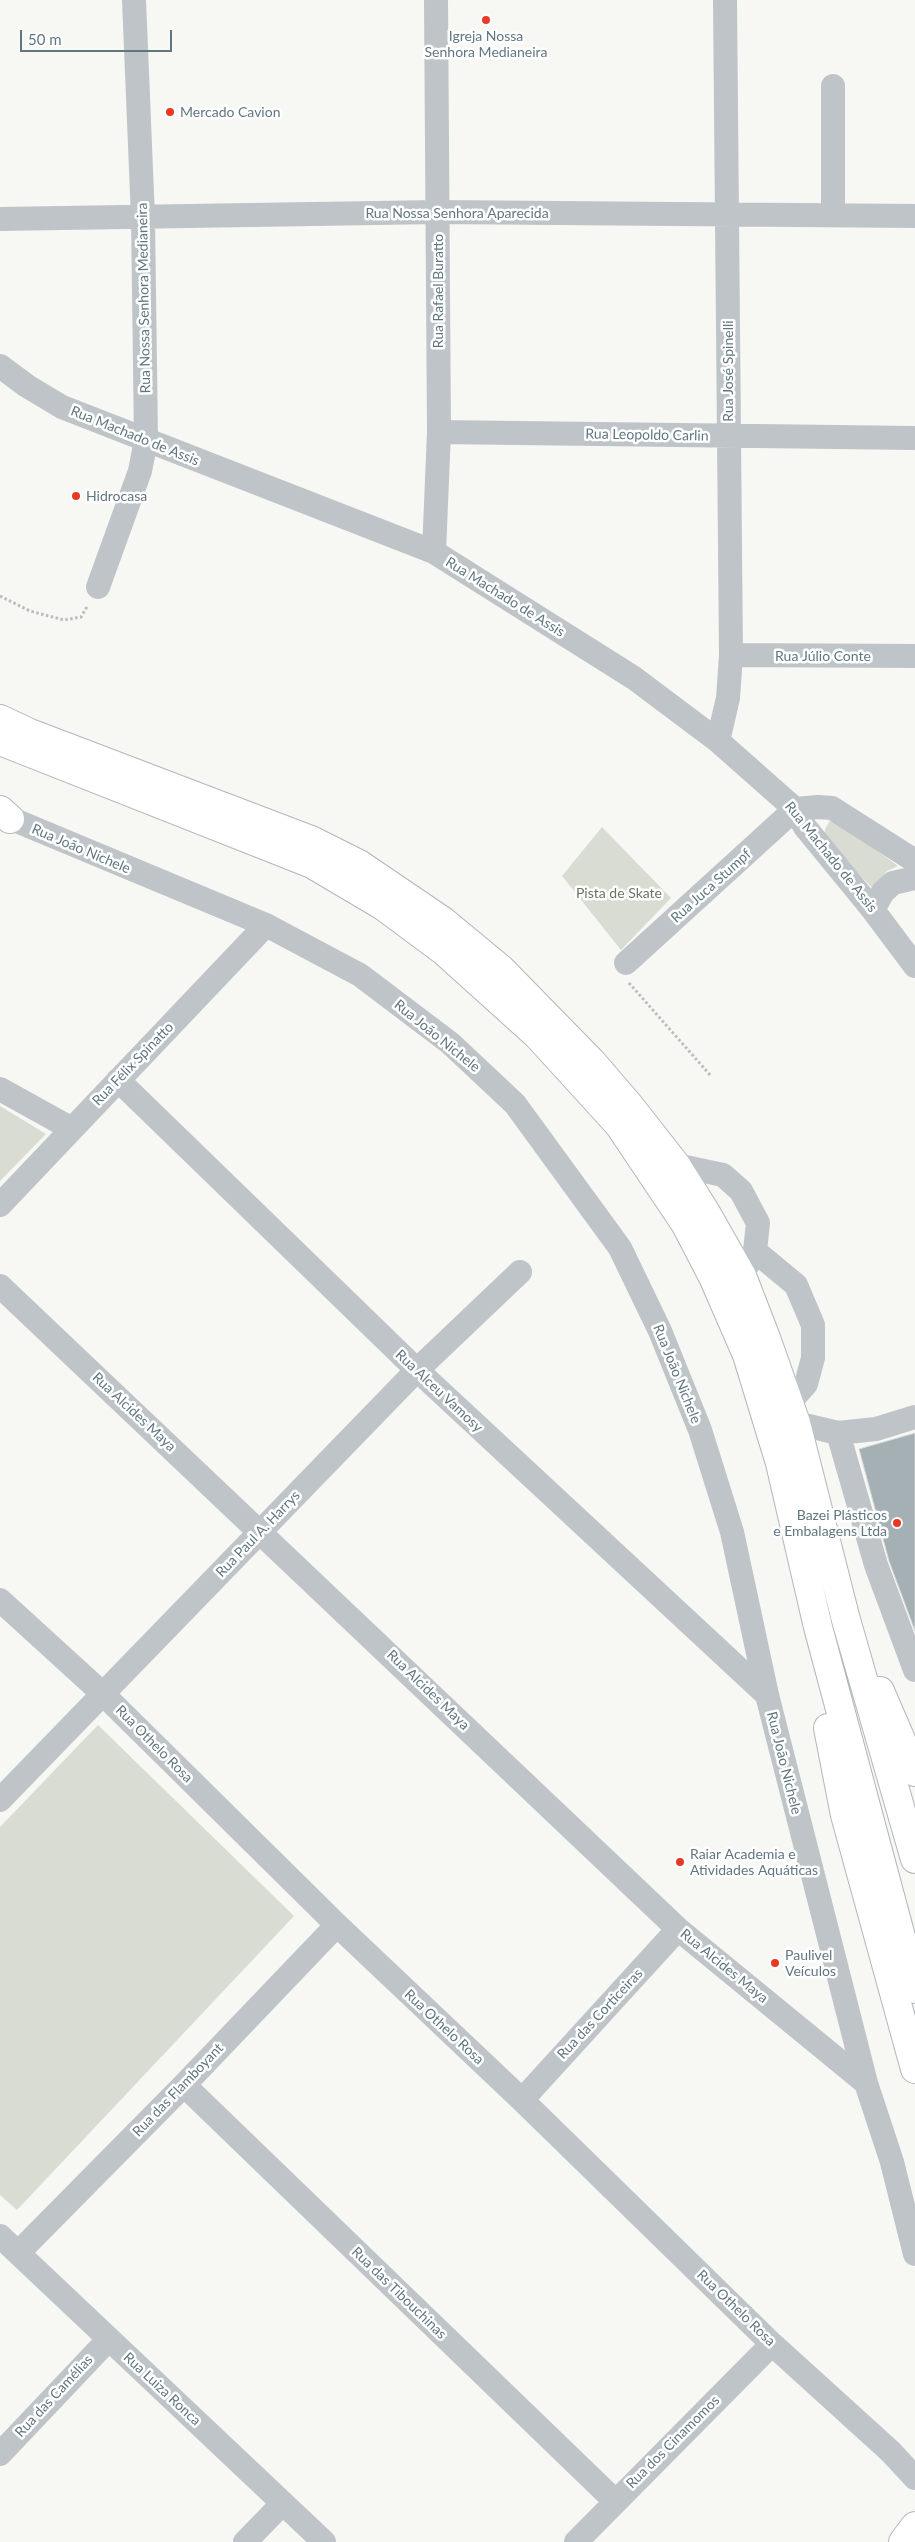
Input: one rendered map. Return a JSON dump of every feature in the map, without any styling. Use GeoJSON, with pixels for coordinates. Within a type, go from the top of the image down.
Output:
{"type":"FeatureCollection","features":[{"type":"Feature","properties":{"kind":"main road"},"geometry":{"type":"LineString","coordinates":[[0,719],[30,733],[311,840],[359,864],[443,921],[501,968],[592,1062],[676,1165],[742,1276],[793,1413],[846,1620],[915,1859]]}},
{"type":"Feature","properties":{"kind":"main road"},"geometry":{"type":"LineString","coordinates":[[0,741],[312,864],[382,906],[445,952],[537,1034],[619,1125],[686,1225],[713,1277],[750,1364],[780,1463],[818,1627],[915,1989]]}},
{"type":"Feature","properties":{"kind":"main road"},"geometry":{"type":"LineString","coordinates":[[846,1620],[894,1718],[915,1772]]}},
{"type":"Feature","properties":{"kind":"main road"},"geometry":{"type":"LineString","coordinates":[[818,1627],[826,1714],[845,1815],[915,2069]]}},
{"type":"Feature","properties":{"kind":"main road"},"geometry":{"type":"LineString","coordinates":[[903,2542],[915,2526]]}},
{"type":"Feature","properties":{"kind":"street","name":"Rua Nossa Senhora Medianeira"},"geometry":{"type":"LineString","coordinates":[[98,587],[140,471],[146,440],[143,218],[134,0]]}},
{"type":"Feature","properties":{"kind":"street","name":"Rua Rafael Buratto"},"geometry":{"type":"LineString","coordinates":[[434,552],[439,432],[436,0]]}},
{"type":"Feature","properties":{"kind":"street","name":"Rua José Spinelli"},"geometry":{"type":"LineString","coordinates":[[718,741],[728,698],[731,655],[725,0]]}},
{"type":"Feature","properties":{"kind":"street"},"geometry":{"type":"LineString","coordinates":[[833,86],[833,215]]}},
{"type":"Feature","properties":{"kind":"street","name":"Rua Nossa Senhora Aparecida"},"geometry":{"type":"LineString","coordinates":[[0,219],[438,212],[915,216]]}},
{"type":"Feature","properties":{"kind":"street","name":"Rua Machado de Assis"},"geometry":{"type":"LineString","coordinates":[[0,366],[27,386],[62,407],[434,552],[634,678],[718,741],[795,809],[810,834],[873,910],[915,966]]}},
{"type":"Feature","properties":{"kind":"street","name":"Rua Leopoldo Carlin"},"geometry":{"type":"LineString","coordinates":[[439,432],[915,438]]}},
{"type":"Feature","properties":{"kind":"street","name":"Rua Júlio Conte"},"geometry":{"type":"LineString","coordinates":[[731,655],[915,656]]}},
{"type":"Feature","properties":{"kind":"street"},"geometry":{"type":"LineString","coordinates":[[795,809],[818,806],[832,808],[915,861]]}},
{"type":"Feature","properties":{"kind":"street","name":"Rua Juca Stumpf"},"geometry":{"type":"LineString","coordinates":[[626,963],[795,809]]}},
{"type":"Feature","properties":{"kind":"street","name":"Rua João Nichele"},"geometry":{"type":"LineString","coordinates":[[3,814],[266,925],[360,975],[450,1042],[515,1104],[620,1248],[660,1331],[700,1430],[732,1532],[767,1695],[866,2083],[892,2162],[915,2254]]}},
{"type":"Feature","properties":{"kind":"street"},"geometry":{"type":"LineString","coordinates":[[873,910],[883,892],[892,883],[915,878]]}},
{"type":"Feature","properties":{"kind":"street","name":"Rua Félix Spinatto"},"geometry":{"type":"LineString","coordinates":[[0,1204],[266,925]]}},
{"type":"Feature","properties":{"kind":"street","name":"Rua Alceu Vamosy"},"geometry":{"type":"LineString","coordinates":[[118,1080],[417,1370],[767,1695]]}},
{"type":"Feature","properties":{"kind":"street"},"geometry":{"type":"LineString","coordinates":[[0,1089],[72,1129]]}},
{"type":"Feature","properties":{"kind":"street"},"geometry":{"type":"LineString","coordinates":[[676,1165],[723,1175],[741,1191],[758,1223],[755,1251],[742,1276]]}},
{"type":"Feature","properties":{"kind":"street"},"geometry":{"type":"LineString","coordinates":[[755,1251],[796,1285],[813,1325],[813,1358],[806,1384],[793,1413],[838,1433],[876,1429],[915,1417]]}},
{"type":"Feature","properties":{"kind":"street","name":"Rua Paul A. Harrys"},"geometry":{"type":"LineString","coordinates":[[0,1800],[417,1370],[520,1272]]}},
{"type":"Feature","properties":{"kind":"street","name":"Rua Alcides Maya"},"geometry":{"type":"LineString","coordinates":[[0,1286],[678,1929],[866,2083]]}},
{"type":"Feature","properties":{"kind":"street"},"geometry":{"type":"LineString","coordinates":[[838,1433],[876,1565],[915,1670]]}},
{"type":"Feature","properties":{"kind":"street","name":"Rua Othelo Rosa"},"geometry":{"type":"LineString","coordinates":[[0,1600],[102,1693],[337,1925],[522,2100],[772,2344],[890,2452],[915,2478]]}},
{"type":"Feature","properties":{"kind":"street","name":"Rua das Flamboyant"},"geometry":{"type":"LineString","coordinates":[[18,2253],[184,2085],[337,1925]]}},
{"type":"Feature","properties":{"kind":"street","name":"Rua das Corticeiras"},"geometry":{"type":"LineString","coordinates":[[522,2100],[678,1929]]}},
{"type":"Feature","properties":{"kind":"street","name":"Rua das Tibouchinas"},"geometry":{"type":"LineString","coordinates":[[184,2085],[615,2501]]}},
{"type":"Feature","properties":{"kind":"street","name":"Rua Luiza Ronca"},"geometry":{"type":"LineString","coordinates":[[0,2236],[324,2542]]}},
{"type":"Feature","properties":{"kind":"street","name":"Rua das Camélias"},"geometry":{"type":"LineString","coordinates":[[0,2454],[109,2339]]}},
{"type":"Feature","properties":{"kind":"street","name":"Rua dos Cinamomos"},"geometry":{"type":"LineString","coordinates":[[576,2542],[772,2344]]}},
{"type":"Feature","properties":{"kind":"street","name":"Rua Othelo Rosa"},"geometry":{"type":"LineString","coordinates":[[890,2452],[915,2459]]}},
{"type":"Feature","properties":{"kind":"street"},"geometry":{"type":"LineString","coordinates":[[246,2542],[283,2503]]}},
{"type":"Feature","properties":{"kind":"path"},"geometry":{"type":"LineString","coordinates":[[0,596],[30,611],[64,620],[81,616],[98,587]]}},
{"type":"Feature","properties":{"kind":"path"},"geometry":{"type":"LineString","coordinates":[[626,963],[625,971],[630,984],[711,1076]]}},
{"type":"Feature","properties":{"kind":"green space"},"geometry":{"type":"Polygon","coordinates":[[[837,821],[898,866],[887,871],[875,891],[825,838],[825,829],[829,822],[837,821]]]}},
{"type":"Feature","properties":{"kind":"green space","name":"Pista de Skate"},"geometry":{"type":"Polygon","coordinates":[[[602,827],[671,898],[621,950],[562,876],[602,827]]]}},
{"type":"Feature","properties":{"kind":"green space"},"geometry":{"type":"Polygon","coordinates":[[[0,1106],[46,1134],[0,1181],[0,1106]]]}},
{"type":"Feature","properties":{"kind":"green space"},"geometry":{"type":"Polygon","coordinates":[[[98,1725],[294,1916],[17,2210],[0,2195],[0,1827],[98,1725]]]}},
{"type":"Feature","properties":{"kind":"building","name":"Bazei Plásticos e Embalagens Ltda"},"geometry":{"type":"Polygon","coordinates":[[[915,1433],[915,1631],[889,1561],[859,1449],[915,1433]]]}},
{"type":"Feature","properties":{"kind":"place","name":"Igreja Nossa Senhora Medianeira"},"geometry":{"type":"Point","coordinates":[486,20]}},
{"type":"Feature","properties":{"kind":"place","name":"Mercado Cavion"},"geometry":{"type":"Point","coordinates":[170,112]}},
{"type":"Feature","properties":{"kind":"place","name":"Hidrocasa"},"geometry":{"type":"Point","coordinates":[76,496]}},
{"type":"Feature","properties":{"kind":"place","name":"Bazei Plásticos e Embalagens Ltda"},"geometry":{"type":"Point","coordinates":[897,1523]}},
{"type":"Feature","properties":{"kind":"place","name":"Raiar Academia e Atividades Aquáticas"},"geometry":{"type":"Point","coordinates":[680,1862]}},
{"type":"Feature","properties":{"kind":"place","name":"Paulivel Veículos"},"geometry":{"type":"Point","coordinates":[775,1963]}}]}
